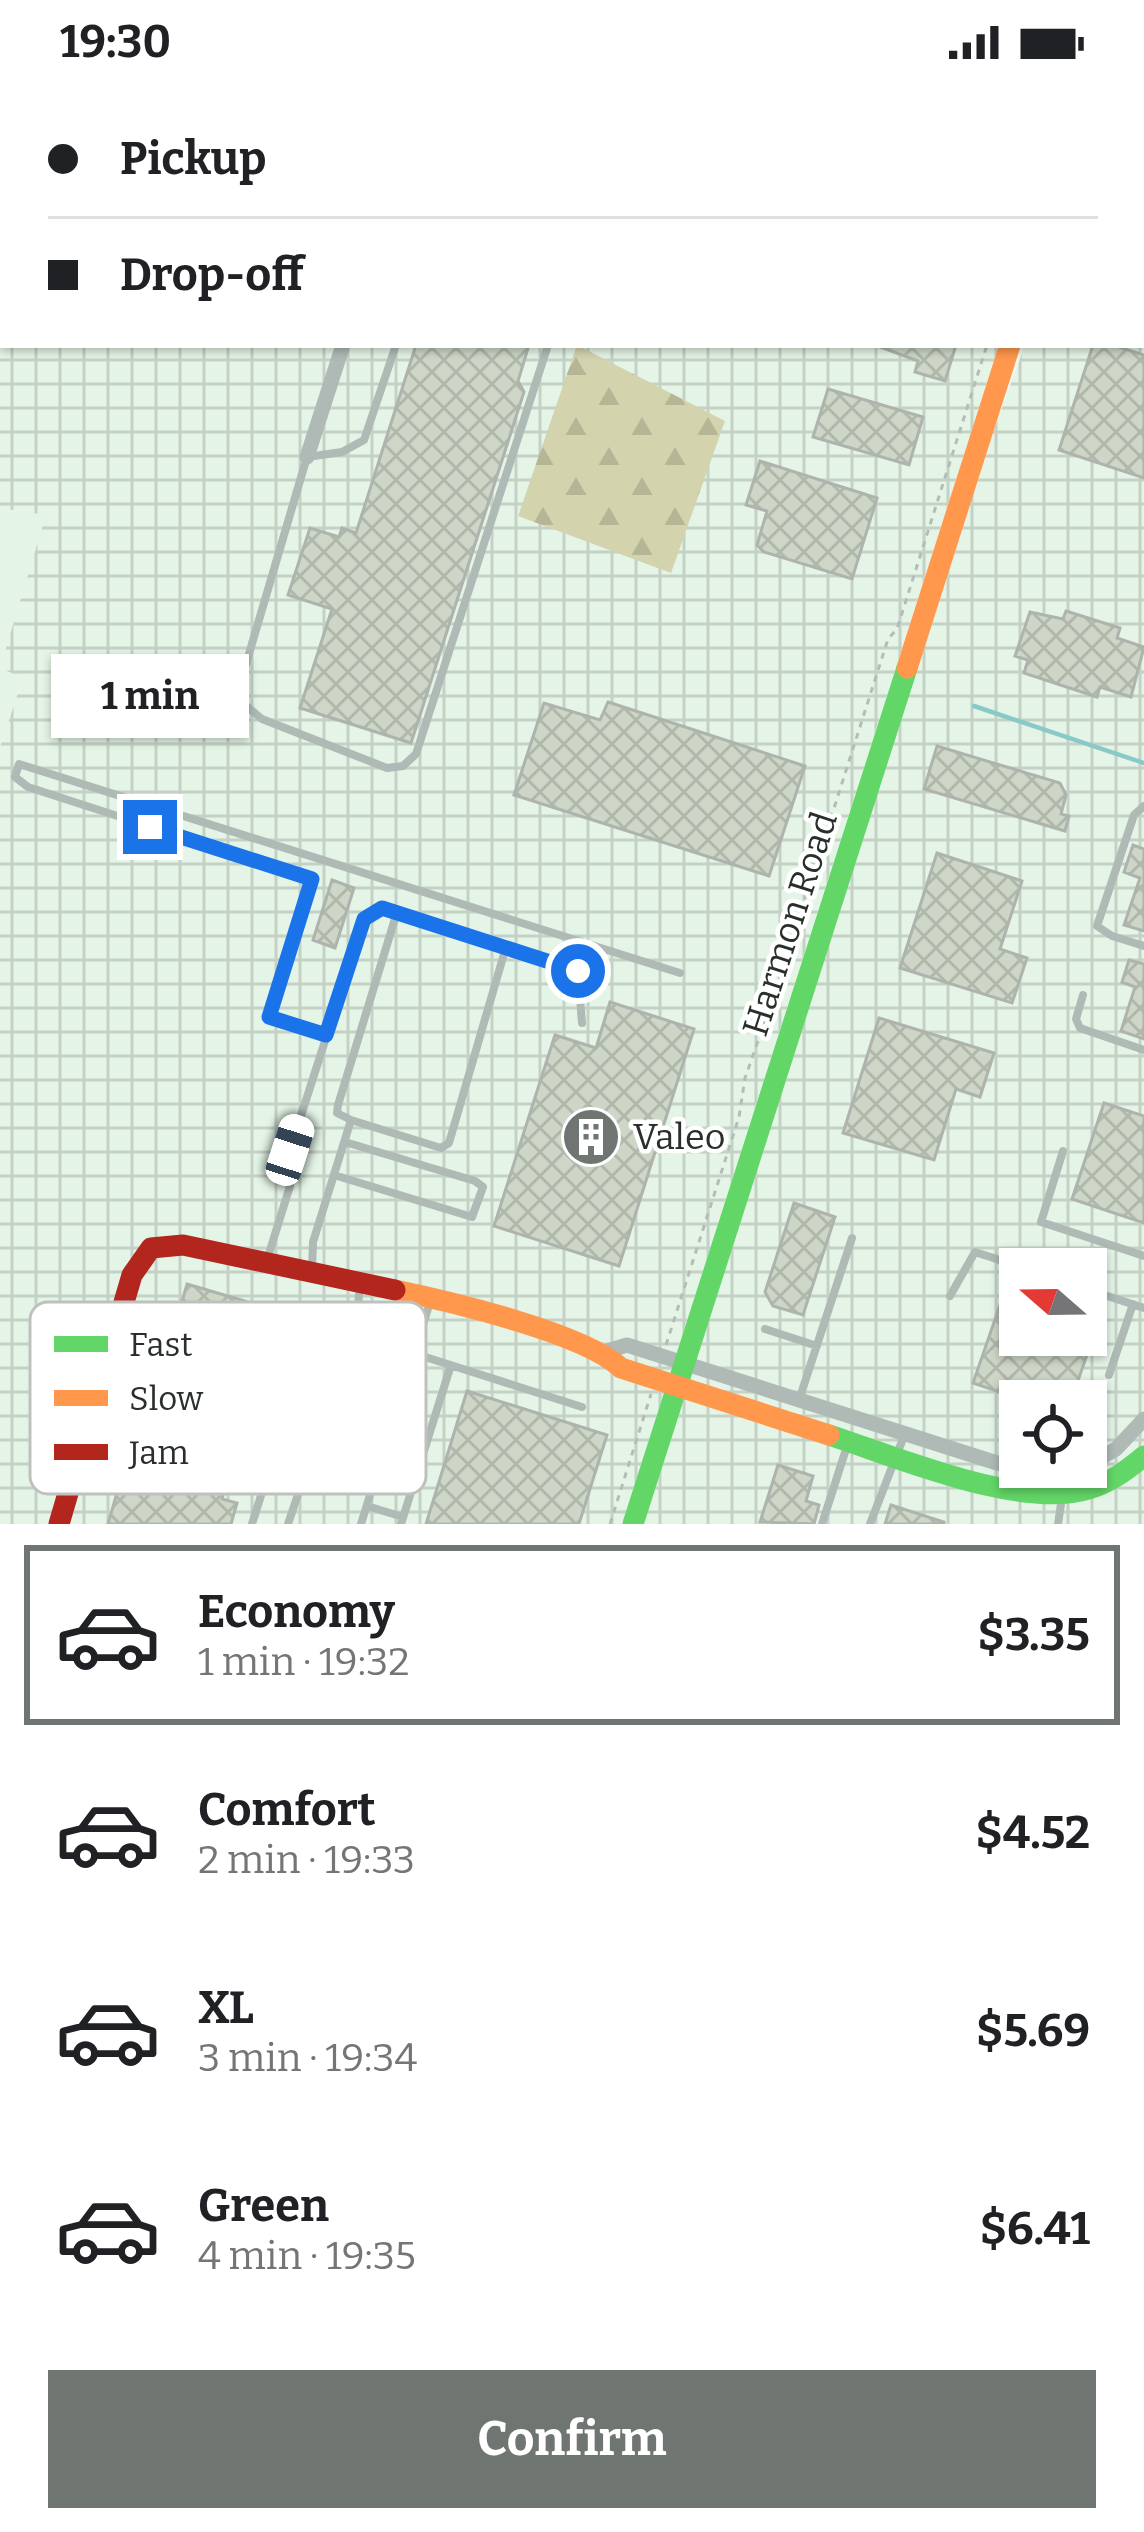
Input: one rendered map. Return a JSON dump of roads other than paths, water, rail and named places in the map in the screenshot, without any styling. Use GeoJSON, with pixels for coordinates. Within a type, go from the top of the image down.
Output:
{"type":"FeatureCollection","features":[{"type":"Feature","properties":{"kind":"street"},"geometry":{"type":"LineString","coordinates":[[307,457],[343,348]]}},
{"type":"Feature","properties":{"kind":"street","name":"Harmon Road"},"geometry":{"type":"LineString","coordinates":[[633,1524],[670,1373],[1009,348]]}},
{"type":"Feature","properties":{"kind":"street"},"geometry":{"type":"LineString","coordinates":[[124,1302],[132,1275],[151,1248],[183,1245],[267,1262],[431,1298],[604,1352],[621,1368],[670,1373],[798,1401],[999,1488]]}},
{"type":"Feature","properties":{"kind":"street"},"geometry":{"type":"LineString","coordinates":[[670,1373],[848,1442],[901,1446]]}},
{"type":"Feature","properties":{"kind":"street"},"geometry":{"type":"LineString","coordinates":[[1107,1454],[1144,1419]]}},
{"type":"Feature","properties":{"kind":"street"},"geometry":{"type":"LineString","coordinates":[[1107,1481],[1144,1456]]}},
{"type":"Feature","properties":{"kind":"street"},"geometry":{"type":"LineString","coordinates":[[1000,1488],[1042,1497],[1054,1488]]}},
{"type":"Feature","properties":{"kind":"street"},"geometry":{"type":"LineString","coordinates":[[59,1524],[68,1494]]}},
{"type":"Feature","properties":{"kind":"lane"},"geometry":{"type":"LineString","coordinates":[[395,348],[364,440],[342,452],[307,457],[239,700],[262,719],[387,768],[403,766],[416,754],[547,348]]}},
{"type":"Feature","properties":{"kind":"lane"},"geometry":{"type":"LineString","coordinates":[[326,1035],[269,1017],[312,879],[28,788],[15,777],[19,764],[680,974]]}},
{"type":"Feature","properties":{"kind":"lane"},"geometry":{"type":"LineString","coordinates":[[1144,806],[1134,815],[1097,926],[1144,946]]}},
{"type":"Feature","properties":{"kind":"lane"},"geometry":{"type":"LineString","coordinates":[[267,1262],[290,1186],[290,1150],[364,919],[382,908],[578,971],[581,1023]]}},
{"type":"Feature","properties":{"kind":"lane"},"geometry":{"type":"LineString","coordinates":[[398,912],[338,1105],[337,1113],[352,1120],[441,1148],[448,1143],[506,947]]}},
{"type":"Feature","properties":{"kind":"lane"},"geometry":{"type":"LineString","coordinates":[[1083,995],[1076,1019],[1080,1028],[1144,1050]]}},
{"type":"Feature","properties":{"kind":"lane"},"geometry":{"type":"LineString","coordinates":[[312,1272],[313,1242],[352,1120]]}},
{"type":"Feature","properties":{"kind":"lane"},"geometry":{"type":"LineString","coordinates":[[334,1175],[472,1217],[477,1213],[483,1187],[475,1181],[344,1142]]}},
{"type":"Feature","properties":{"kind":"lane"},"geometry":{"type":"LineString","coordinates":[[1063,1150],[1040,1222],[1144,1256]]}},
{"type":"Feature","properties":{"kind":"lane"},"geometry":{"type":"LineString","coordinates":[[798,1401],[852,1238]]}},
{"type":"Feature","properties":{"kind":"lane"},"geometry":{"type":"LineString","coordinates":[[950,1296],[975,1252],[999,1260]]}},
{"type":"Feature","properties":{"kind":"lane"},"geometry":{"type":"LineString","coordinates":[[357,1302],[360,1282]]}},
{"type":"Feature","properties":{"kind":"lane"},"geometry":{"type":"LineString","coordinates":[[1107,1295],[1144,1308]]}},
{"type":"Feature","properties":{"kind":"lane"},"geometry":{"type":"LineString","coordinates":[[426,1317],[431,1298]]}},
{"type":"Feature","properties":{"kind":"lane"},"geometry":{"type":"LineString","coordinates":[[1109,1375],[1133,1304]]}},
{"type":"Feature","properties":{"kind":"lane"},"geometry":{"type":"LineString","coordinates":[[765,1329],[817,1346]]}},
{"type":"Feature","properties":{"kind":"lane"},"geometry":{"type":"LineString","coordinates":[[426,1357],[582,1407]]}},
{"type":"Feature","properties":{"kind":"lane"},"geometry":{"type":"LineString","coordinates":[[426,1445],[451,1365]]}},
{"type":"Feature","properties":{"kind":"lane"},"geometry":{"type":"LineString","coordinates":[[822,1433],[829,1411]]}},
{"type":"Feature","properties":{"kind":"lane"},"geometry":{"type":"LineString","coordinates":[[822,1524],[848,1442]]}},
{"type":"Feature","properties":{"kind":"lane"},"geometry":{"type":"LineString","coordinates":[[870,1524],[901,1446]]}},
{"type":"Feature","properties":{"kind":"lane"},"geometry":{"type":"LineString","coordinates":[[1058,1524],[1061,1488]]}},
{"type":"Feature","properties":{"kind":"lane"},"geometry":{"type":"LineString","coordinates":[[252,1524],[260,1494]]}},
{"type":"Feature","properties":{"kind":"lane"},"geometry":{"type":"LineString","coordinates":[[288,1524],[298,1494]]}},
{"type":"Feature","properties":{"kind":"lane"},"geometry":{"type":"LineString","coordinates":[[361,1524],[371,1494]]}},
{"type":"Feature","properties":{"kind":"lane"},"geometry":{"type":"LineString","coordinates":[[367,1506],[402,1521]]}},
{"type":"Feature","properties":{"kind":"waterway"},"geometry":{"type":"LineString","coordinates":[[974,706],[1144,763]]}},
{"type":"Feature","properties":{"kind":"place","name":"Valeo"},"geometry":{"type":"Point","coordinates":[591,1137]}}]}
